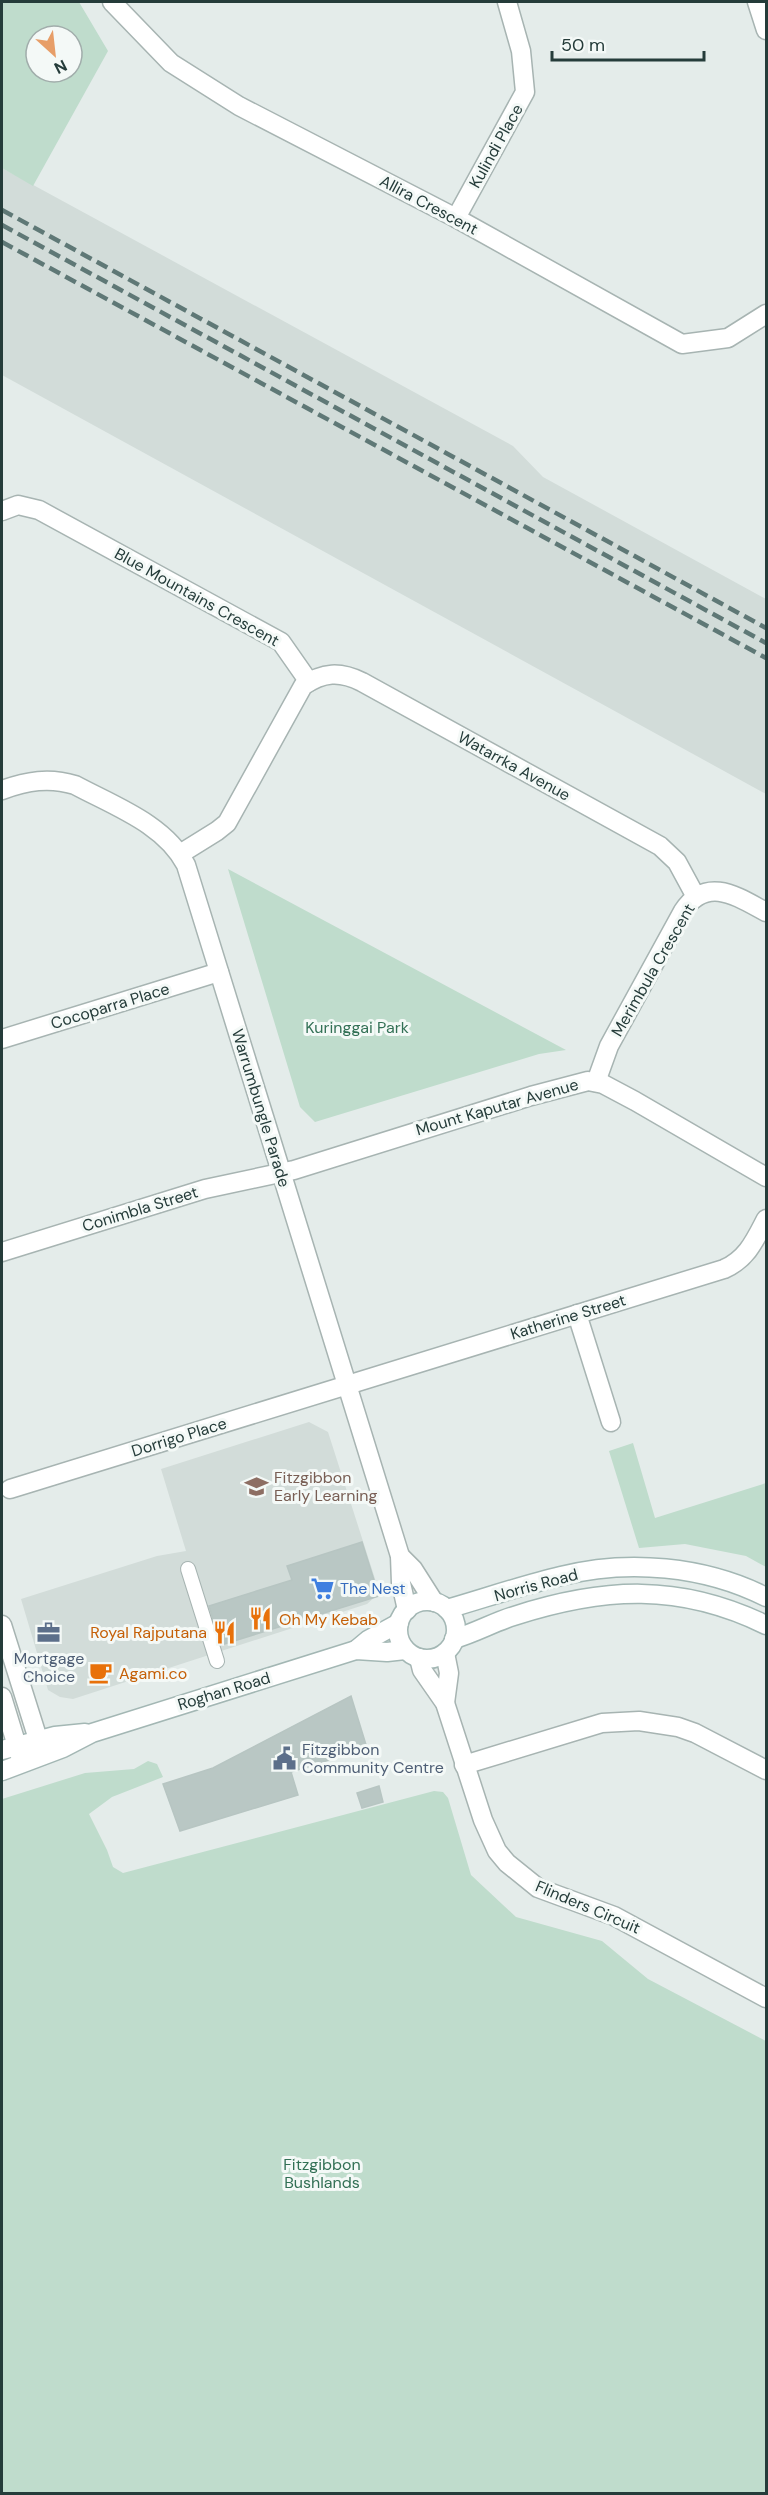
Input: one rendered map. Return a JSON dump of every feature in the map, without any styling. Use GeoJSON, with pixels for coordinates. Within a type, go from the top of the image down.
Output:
{"type":"FeatureCollection","features":[{"type":"Feature","properties":{"kind":"street","name":"Allira Crescent"},"geometry":{"type":"LineString","coordinates":[[112,2],[171,63],[239,106],[456,218],[682,344],[728,338],[766,314]]}},
{"type":"Feature","properties":{"kind":"street","name":"Kulindi Place"},"geometry":{"type":"LineString","coordinates":[[456,218],[525,92],[521,51],[507,2]]}},
{"type":"Feature","properties":{"kind":"street"},"geometry":{"type":"LineString","coordinates":[[757,2],[766,30]]}},
{"type":"Feature","properties":{"kind":"street","name":"Blue Mountains Crescent"},"geometry":{"type":"LineString","coordinates":[[2,511],[18,505],[39,510],[281,642],[309,682]]}},
{"type":"Feature","properties":{"kind":"street","name":"Watarrka Avenue"},"geometry":{"type":"LineString","coordinates":[[309,682],[333,674],[350,676],[660,846],[677,862],[696,897]]}},
{"type":"Feature","properties":{"kind":"street"},"geometry":{"type":"LineString","coordinates":[[180,854],[227,823],[297,693],[309,682]]}},
{"type":"Feature","properties":{"kind":"street","name":"Warrumbungle Parade"},"geometry":{"type":"LineString","coordinates":[[2,789],[34,781],[63,782],[75,785],[153,828],[171,842],[180,854],[191,878],[400,1556],[403,1616]]}},
{"type":"Feature","properties":{"kind":"street","name":"Merimbula Crescent"},"geometry":{"type":"LineString","coordinates":[[596,1082],[609,1046],[683,911],[696,897],[710,892],[726,892],[766,912]]}},
{"type":"Feature","properties":{"kind":"street","name":"Cocoparra Place"},"geometry":{"type":"LineString","coordinates":[[2,1039],[219,972]]}},
{"type":"Feature","properties":{"kind":"street","name":"Mount Kaputar Avenue"},"geometry":{"type":"LineString","coordinates":[[281,1172],[565,1086],[596,1082],[635,1101],[766,1177]]}},
{"type":"Feature","properties":{"kind":"street","name":"Conimbla Street"},"geometry":{"type":"LineString","coordinates":[[2,1252],[214,1186],[281,1172]]}},
{"type":"Feature","properties":{"kind":"street","name":"Katherine Street"},"geometry":{"type":"LineString","coordinates":[[348,1385],[732,1265],[747,1253],[766,1219]]}},
{"type":"Feature","properties":{"kind":"street"},"geometry":{"type":"LineString","coordinates":[[577,1314],[611,1422]]}},
{"type":"Feature","properties":{"kind":"street","name":"Dorrigo Place"},"geometry":{"type":"LineString","coordinates":[[10,1489],[348,1385]]}},
{"type":"Feature","properties":{"kind":"street","name":"Warrumbungle Parade"},"geometry":{"type":"LineString","coordinates":[[400,1556],[413,1569],[440,1606]]}},
{"type":"Feature","properties":{"kind":"street","name":"Norris Road"},"geometry":{"type":"LineString","coordinates":[[440,1606],[562,1575],[618,1568],[645,1568],[702,1574],[766,1597]]}},
{"type":"Feature","properties":{"kind":"street"},"geometry":{"type":"LineString","coordinates":[[188,1569],[217,1660]]}},
{"type":"Feature","properties":{"kind":"street","name":"Norris Road"},"geometry":{"type":"LineString","coordinates":[[450,1646],[497,1621],[574,1599],[631,1592],[661,1593],[716,1604],[766,1625]]}},
{"type":"Feature","properties":{"kind":"street"},"geometry":{"type":"LineString","coordinates":[[415,1604],[440,1606],[455,1623],[450,1646],[437,1657],[412,1654],[400,1642],[403,1616],[415,1604]]}},
{"type":"Feature","properties":{"kind":"street","name":"Roghan Road"},"geometry":{"type":"LineString","coordinates":[[356,1650],[403,1616]]}},
{"type":"Feature","properties":{"kind":"street"},"geometry":{"type":"LineString","coordinates":[[2,1625],[40,1748]]}},
{"type":"Feature","properties":{"kind":"street","name":"Flinders Circuit"},"geometry":{"type":"LineString","coordinates":[[445,1703],[450,1646]]}},
{"type":"Feature","properties":{"kind":"street","name":"Roghan Road"},"geometry":{"type":"LineString","coordinates":[[9,1748],[63,1749],[92,1732],[356,1650],[412,1654]]}},
{"type":"Feature","properties":{"kind":"street","name":"Flinders Circuit"},"geometry":{"type":"LineString","coordinates":[[412,1654],[445,1703],[490,1838],[497,1851],[522,1876],[538,1888],[556,1896],[622,1920],[766,1998]]}},
{"type":"Feature","properties":{"kind":"street"},"geometry":{"type":"LineString","coordinates":[[2,1697],[9,1748],[22,1764]]}},
{"type":"Feature","properties":{"kind":"street"},"geometry":{"type":"LineString","coordinates":[[464,1765],[602,1723],[639,1721],[678,1726],[766,1770]]}},
{"type":"Feature","properties":{"kind":"street","name":"Roghan Road"},"geometry":{"type":"LineString","coordinates":[[2,1771],[22,1764],[40,1748]]}},
{"type":"Feature","properties":{"kind":"shaded area"},"geometry":{"type":"Polygon","coordinates":[[[2,168],[513,446],[543,477],[766,599],[766,794],[2,375],[2,168]]]}},
{"type":"Feature","properties":{"kind":"shaded area"},"geometry":{"type":"Polygon","coordinates":[[[309,1422],[328,1432],[377,1585],[377,1595],[367,1604],[73,1699],[60,1697],[48,1690],[21,1599],[157,1556],[186,1551],[161,1469],[309,1422]]]}},
{"type":"Feature","properties":{"kind":"green space"},"geometry":{"type":"Polygon","coordinates":[[[2,2],[79,2],[108,51],[33,186],[2,168],[2,2]]]}},
{"type":"Feature","properties":{"kind":"green space","name":"Kuringgai Park"},"geometry":{"type":"Polygon","coordinates":[[[228,869],[566,1050],[539,1054],[315,1122],[300,1107],[228,869]]]}},
{"type":"Feature","properties":{"kind":"green space"},"geometry":{"type":"Polygon","coordinates":[[[633,1443],[655,1518],[766,1483],[766,1567],[746,1556],[685,1544],[639,1548],[609,1451],[633,1443]]]}},
{"type":"Feature","properties":{"kind":"green space","name":"Fitzgibbon Bushlands"},"geometry":{"type":"Polygon","coordinates":[[[148,1761],[157,1764],[163,1777],[112,1797],[89,1814],[113,1867],[123,1873],[434,1791],[443,1792],[448,1798],[471,1875],[516,1917],[602,1941],[648,1979],[766,2041],[766,2493],[2,2493],[2,1799],[85,1773],[134,1769],[148,1761]]]}},
{"type":"Feature","properties":{"kind":"building","name":"The Nest"},"geometry":{"type":"Polygon","coordinates":[[[362,1542],[379,1596],[221,1645],[209,1606],[292,1580],[287,1566],[362,1542]]]}},
{"type":"Feature","properties":{"kind":"building","name":"Fitzgibbon Community Centre"},"geometry":{"type":"Polygon","coordinates":[[[351,1696],[367,1748],[291,1772],[298,1795],[180,1831],[163,1784],[213,1768],[351,1696]]]}},
{"type":"Feature","properties":{"kind":"building"},"geometry":{"type":"Polygon","coordinates":[[[379,1786],[383,1802],[362,1808],[357,1793],[379,1786]]]}},
{"type":"Feature","properties":{"kind":"railway"},"geometry":{"type":"LineString","coordinates":[[2,210],[766,628]]}},
{"type":"Feature","properties":{"kind":"railway"},"geometry":{"type":"LineString","coordinates":[[2,225],[766,643]]}},
{"type":"Feature","properties":{"kind":"railway"},"geometry":{"type":"LineString","coordinates":[[2,242],[766,658]]}},
{"type":"Feature","properties":{"kind":"place","name":"Fitzgibbon Early Learning"},"geometry":{"type":"Point","coordinates":[256,1486]}},
{"type":"Feature","properties":{"kind":"place","name":"The Nest"},"geometry":{"type":"Point","coordinates":[322,1588]}},
{"type":"Feature","properties":{"kind":"place","name":"Oh My Kebab"},"geometry":{"type":"Point","coordinates":[261,1619]}},
{"type":"Feature","properties":{"kind":"place","name":"Royal Rajputana"},"geometry":{"type":"Point","coordinates":[225,1632]}},
{"type":"Feature","properties":{"kind":"place","name":"Mortgage Choice"},"geometry":{"type":"Point","coordinates":[49,1633]}},
{"type":"Feature","properties":{"kind":"place","name":"Agami.co"},"geometry":{"type":"Point","coordinates":[101,1673]}},
{"type":"Feature","properties":{"kind":"place","name":"Fitzgibbon Community Centre"},"geometry":{"type":"Point","coordinates":[284,1758]}}]}
